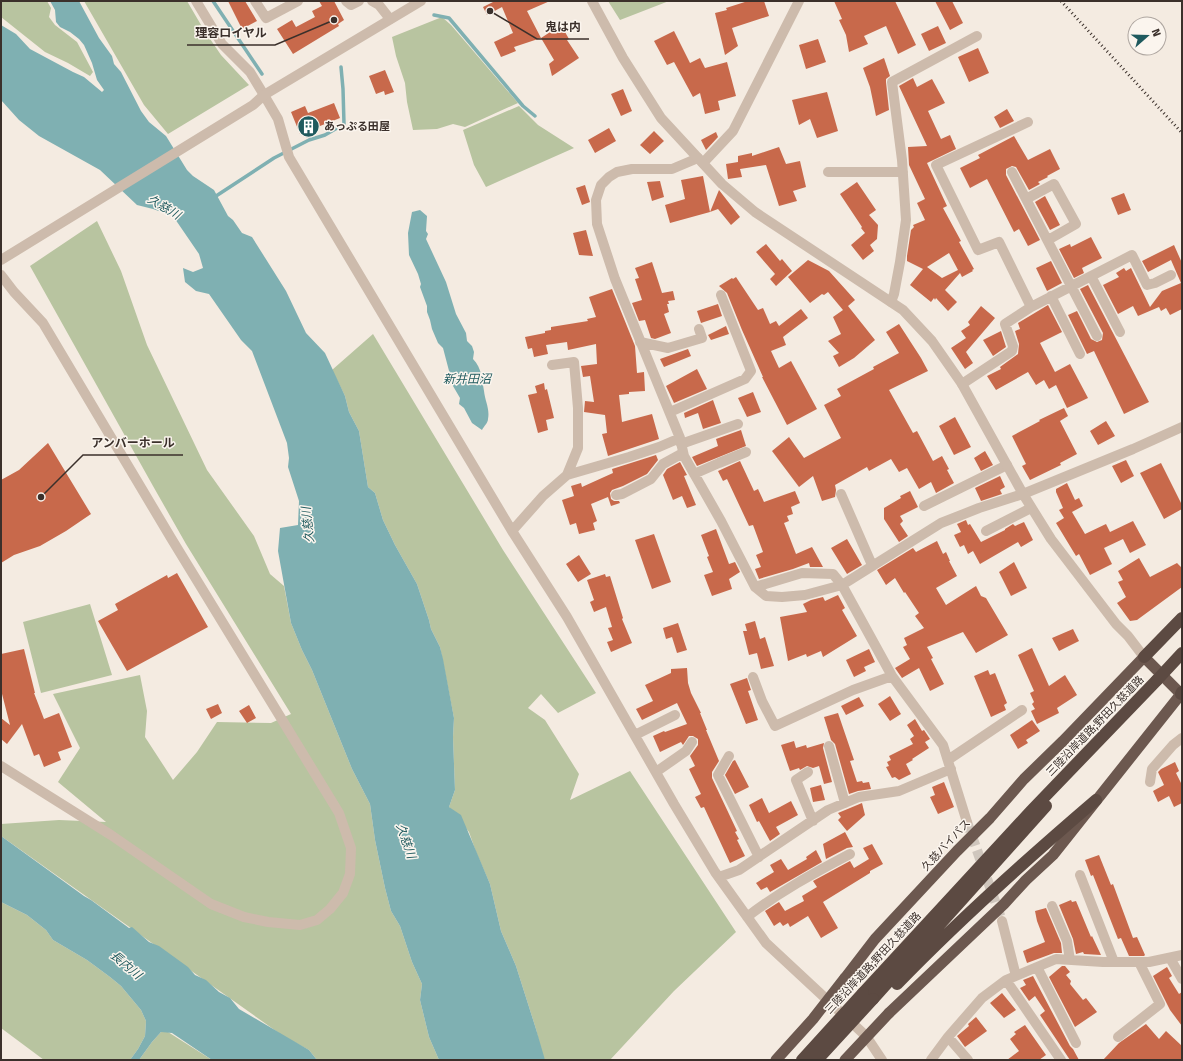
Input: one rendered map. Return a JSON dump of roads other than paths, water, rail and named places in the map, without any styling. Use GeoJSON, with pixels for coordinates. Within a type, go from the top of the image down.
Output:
{"type":"FeatureCollection","features":[{"type":"Feature","properties":{"kind":"highway"},"geometry":{"type":"LineString","coordinates":[[845,1060],[889,1013],[1004,904],[1052,854],[1151,730],[1182,694],[1144,657],[1182,618]]}},
{"type":"Feature","properties":{"kind":"highway","name":"三陸沿岸道路;野田久慈道路"},"geometry":{"type":"LineString","coordinates":[[817,1060],[1035,813],[1182,653]]}},
{"type":"Feature","properties":{"kind":"highway","name":"久慈バイパス"},"geometry":{"type":"LineString","coordinates":[[776,1060],[813,1019],[875,939],[990,818],[1024,779],[1144,657]]}},
{"type":"Feature","properties":{"kind":"highway"},"geometry":{"type":"LineString","coordinates":[[826,1060],[872,998],[898,982],[1040,848],[1096,800]]}},
{"type":"Feature","properties":{"kind":"highway","name":"三陸沿岸道路;野田久慈道路"},"geometry":{"type":"LineString","coordinates":[[802,1060],[872,998]]}},
{"type":"Feature","properties":{"kind":"highway"},"geometry":{"type":"LineString","coordinates":[[784,1060],[813,1019]]}},
{"type":"Feature","properties":{"kind":"street"},"geometry":{"type":"LineString","coordinates":[[196,1],[222,44],[250,72],[278,118],[289,157],[512,531],[567,617],[656,772],[719,877],[766,943],[866,1036],[883,1059]]}},
{"type":"Feature","properties":{"kind":"street"},"geometry":{"type":"LineString","coordinates":[[255,1],[266,18],[298,1]]}},
{"type":"Feature","properties":{"kind":"street"},"geometry":{"type":"LineString","coordinates":[[346,1],[352,5],[359,1]]}},
{"type":"Feature","properties":{"kind":"street"},"geometry":{"type":"LineString","coordinates":[[372,1],[378,4],[390,19]]}},
{"type":"Feature","properties":{"kind":"street"},"geometry":{"type":"LineString","coordinates":[[5,258],[253,105],[264,95],[421,1]]}},
{"type":"Feature","properties":{"kind":"street"},"geometry":{"type":"LineString","coordinates":[[592,1],[623,58],[661,118],[722,184],[755,212],[903,310],[932,341],[962,384],[1031,508],[1051,539],[1116,624],[1128,636],[1144,657]]}},
{"type":"Feature","properties":{"kind":"street"},"geometry":{"type":"LineString","coordinates":[[799,1],[733,131],[700,160],[672,169],[617,172],[608,177],[601,185],[596,200],[597,224],[615,279],[670,412],[682,445],[694,474],[721,521],[755,587],[766,596],[782,597],[805,595],[842,585],[941,523],[979,508],[1023,494],[1133,449],[1182,427]]}},
{"type":"Feature","properties":{"kind":"street"},"geometry":{"type":"LineString","coordinates":[[891,302],[900,262],[906,220],[903,172],[892,82],[977,36]]}},
{"type":"Feature","properties":{"kind":"street"},"geometry":{"type":"LineString","coordinates":[[1028,122],[936,165],[978,250],[999,242],[1030,307]]}},
{"type":"Feature","properties":{"kind":"street"},"geometry":{"type":"LineString","coordinates":[[828,172],[903,172]]}},
{"type":"Feature","properties":{"kind":"street"},"geometry":{"type":"LineString","coordinates":[[1012,172],[1097,336]]}},
{"type":"Feature","properties":{"kind":"street"},"geometry":{"type":"LineString","coordinates":[[1026,199],[1054,184],[1076,224],[1048,240]]}},
{"type":"Feature","properties":{"kind":"street"},"geometry":{"type":"LineString","coordinates":[[962,384],[1012,351],[1013,346],[1005,324],[1030,307],[1051,296],[1132,255],[1147,285],[1155,283],[1171,275]]}},
{"type":"Feature","properties":{"kind":"street"},"geometry":{"type":"LineString","coordinates":[[1,275],[14,292],[43,323],[171,538],[339,813],[351,848],[350,874],[343,893],[330,910],[317,920],[300,925],[268,922],[244,917],[211,904],[111,835],[1,766]]}},
{"type":"Feature","properties":{"kind":"street"},"geometry":{"type":"LineString","coordinates":[[1092,276],[1120,332]]}},
{"type":"Feature","properties":{"kind":"street"},"geometry":{"type":"LineString","coordinates":[[670,412],[745,379],[751,371],[721,295]]}},
{"type":"Feature","properties":{"kind":"street"},"geometry":{"type":"LineString","coordinates":[[1051,296],[1080,354]]}},
{"type":"Feature","properties":{"kind":"street"},"geometry":{"type":"LineString","coordinates":[[640,342],[668,348],[702,338],[699,329]]}},
{"type":"Feature","properties":{"kind":"street"},"geometry":{"type":"LineString","coordinates":[[552,365],[574,362],[578,408],[578,448],[567,475]]}},
{"type":"Feature","properties":{"kind":"street"},"geometry":{"type":"LineString","coordinates":[[512,531],[543,496],[567,475],[659,447],[682,445],[738,424]]}},
{"type":"Feature","properties":{"kind":"street"},"geometry":{"type":"LineString","coordinates":[[616,495],[622,494],[652,479],[663,464],[682,445]]}},
{"type":"Feature","properties":{"kind":"street"},"geometry":{"type":"LineString","coordinates":[[694,474],[746,452]]}},
{"type":"Feature","properties":{"kind":"street"},"geometry":{"type":"LineString","coordinates":[[924,506],[1007,465]]}},
{"type":"Feature","properties":{"kind":"street"},"geometry":{"type":"LineString","coordinates":[[841,494],[872,566]]}},
{"type":"Feature","properties":{"kind":"street"},"geometry":{"type":"LineString","coordinates":[[986,531],[1031,508]]}},
{"type":"Feature","properties":{"kind":"street"},"geometry":{"type":"LineString","coordinates":[[755,587],[802,573],[833,574],[842,585],[892,676],[943,745],[967,822]]}},
{"type":"Feature","properties":{"kind":"street"},"geometry":{"type":"LineString","coordinates":[[753,677],[762,701],[775,726],[853,690],[892,676]]}},
{"type":"Feature","properties":{"kind":"street"},"geometry":{"type":"LineString","coordinates":[[719,877],[739,870],[828,810],[859,797],[899,791],[950,764],[1022,710]]}},
{"type":"Feature","properties":{"kind":"street"},"geometry":{"type":"LineString","coordinates":[[635,735],[675,715]]}},
{"type":"Feature","properties":{"kind":"street"},"geometry":{"type":"LineString","coordinates":[[1150,782],[1152,769],[1173,745],[1182,738]]}},
{"type":"Feature","properties":{"kind":"street"},"geometry":{"type":"LineString","coordinates":[[656,772],[686,751],[692,742]]}},
{"type":"Feature","properties":{"kind":"street"},"geometry":{"type":"LineString","coordinates":[[829,746],[845,803]]}},
{"type":"Feature","properties":{"kind":"street"},"geometry":{"type":"LineString","coordinates":[[729,756],[718,775],[759,857]]}},
{"type":"Feature","properties":{"kind":"street"},"geometry":{"type":"LineString","coordinates":[[808,772],[796,780],[813,821]]}},
{"type":"Feature","properties":{"kind":"street"},"geometry":{"type":"LineString","coordinates":[[747,917],[765,903],[850,854]]}},
{"type":"Feature","properties":{"kind":"street"},"geometry":{"type":"LineString","coordinates":[[1080,875],[1114,962]]}},
{"type":"Feature","properties":{"kind":"street"},"geometry":{"type":"LineString","coordinates":[[1052,906],[1066,941],[1070,960]]}},
{"type":"Feature","properties":{"kind":"street"},"geometry":{"type":"LineString","coordinates":[[1002,921],[1016,976]]}},
{"type":"Feature","properties":{"kind":"street"},"geometry":{"type":"LineString","coordinates":[[932,1060],[948,1037],[982,998],[1006,980],[1056,958],[1114,962],[1149,962],[1182,955]]}},
{"type":"Feature","properties":{"kind":"street"},"geometry":{"type":"LineString","coordinates":[[1170,958],[1182,979]]}},
{"type":"Feature","properties":{"kind":"street"},"geometry":{"type":"LineString","coordinates":[[1118,1037],[1160,1004],[1139,962]]}},
{"type":"Feature","properties":{"kind":"street"},"geometry":{"type":"LineString","coordinates":[[1037,967],[1076,1043]]}},
{"type":"Feature","properties":{"kind":"street"},"geometry":{"type":"LineString","coordinates":[[1006,980],[1061,1060]]}},
{"type":"Feature","properties":{"kind":"street"},"geometry":{"type":"LineString","coordinates":[[948,1037],[968,1060]]}},
{"type":"Feature","properties":{"kind":"water","name":"久慈川"},"geometry":{"type":"Polygon","coordinates":[[[50,1],[79,1],[99,38],[112,56],[114,64],[121,72],[141,111],[149,122],[166,136],[187,170],[193,176],[214,190],[228,216],[233,220],[242,233],[252,237],[286,291],[306,333],[325,353],[345,396],[349,412],[359,431],[368,487],[375,493],[383,520],[417,584],[431,629],[440,647],[454,718],[453,737],[455,790],[449,807],[461,815],[490,884],[501,931],[516,966],[545,1060],[439,1060],[429,1037],[420,1000],[422,984],[412,962],[400,926],[391,911],[375,840],[370,804],[352,769],[312,670],[291,623],[278,551],[280,528],[298,525],[299,501],[288,467],[289,458],[287,443],[252,351],[241,340],[209,294],[196,291],[185,282],[183,268],[193,272],[203,268],[199,254],[173,216],[137,205],[100,170],[39,136],[19,120],[1,100],[1,25],[16,34],[30,49],[84,77],[102,92],[104,90],[97,80],[92,63],[84,45],[79,39],[60,27],[56,22],[55,10],[50,1]]]}},
{"type":"Feature","properties":{"kind":"water","name":"新井田沼"},"geometry":{"type":"Polygon","coordinates":[[[420,210],[427,216],[426,231],[428,234],[426,239],[446,282],[456,314],[466,333],[467,341],[472,346],[474,352],[473,359],[481,374],[488,408],[487,422],[482,430],[472,423],[464,408],[459,404],[460,398],[453,386],[443,348],[438,343],[432,329],[427,312],[427,306],[420,287],[421,284],[418,274],[409,255],[408,233],[412,212],[420,210]]]}},
{"type":"Feature","properties":{"kind":"water","name":"長内川"},"geometry":{"type":"Polygon","coordinates":[[[1,836],[129,928],[132,927],[149,942],[159,946],[188,967],[195,975],[206,980],[219,992],[230,998],[239,1009],[309,1050],[317,1060],[212,1060],[172,1033],[161,1032],[139,1060],[130,1060],[145,1036],[146,1021],[141,1010],[121,986],[110,977],[87,960],[53,940],[46,930],[27,915],[1,902],[1,836]]]}},
{"type":"Feature","properties":{"kind":"waterway"},"geometry":{"type":"LineString","coordinates":[[213,1],[262,74]]}},
{"type":"Feature","properties":{"kind":"waterway"},"geometry":{"type":"LineString","coordinates":[[434,15],[449,18],[523,106],[535,116]]}},
{"type":"Feature","properties":{"kind":"waterway"},"geometry":{"type":"LineString","coordinates":[[213,198],[274,158],[309,140],[325,135],[344,124],[341,67]]}},
{"type":"Feature","properties":{"kind":"tunnel"},"geometry":{"type":"LineString","coordinates":[[967,822],[1002,921]]}},
{"type":"Feature","properties":{"kind":"railway"},"geometry":{"type":"LineString","coordinates":[[1061,1],[1182,133]]}},
{"type":"Feature","properties":{"kind":"place","name":"鬼は内"},"geometry":{"type":"Point","coordinates":[490,11]}},
{"type":"Feature","properties":{"kind":"place","name":"理容ロイヤル"},"geometry":{"type":"Point","coordinates":[334,20]}},
{"type":"Feature","properties":{"kind":"place","name":"あっぷる田屋"},"geometry":{"type":"Point","coordinates":[308,126]}},
{"type":"Feature","properties":{"kind":"place","name":"アンバーホール"},"geometry":{"type":"Point","coordinates":[41,497]}}]}
